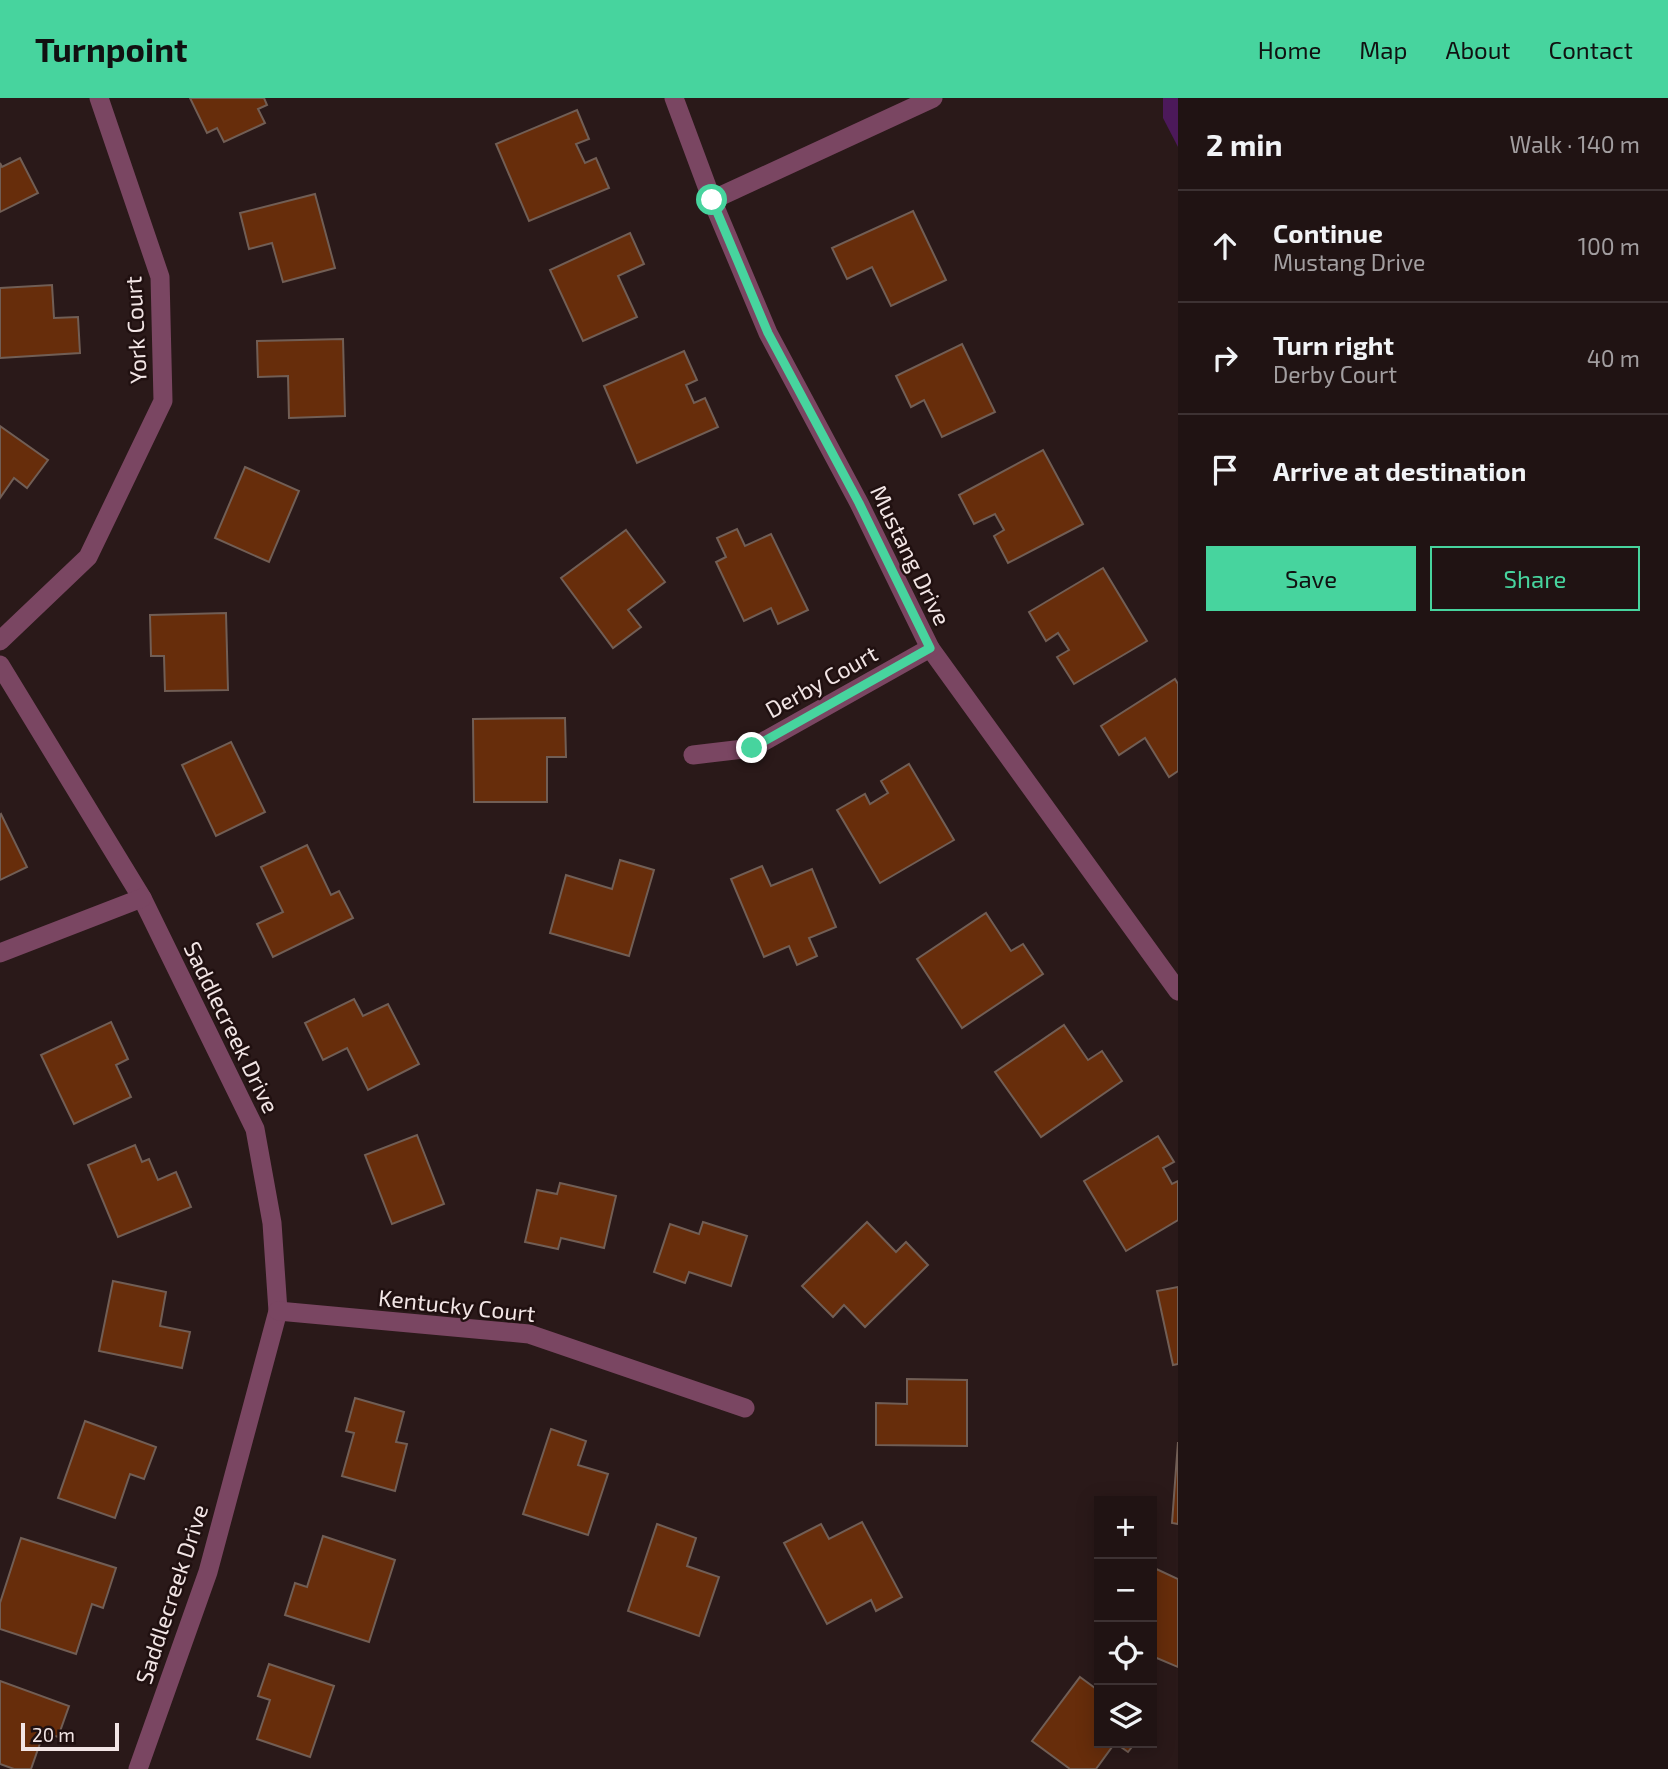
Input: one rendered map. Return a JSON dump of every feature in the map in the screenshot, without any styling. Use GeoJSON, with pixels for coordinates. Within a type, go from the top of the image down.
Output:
{"type":"FeatureCollection","features":[{"type":"Feature","properties":{"kind":"street","name":"York Court"},"geometry":{"type":"LineString","coordinates":[[0,641],[88,557],[163,401],[160,277],[99,98]]}},
{"type":"Feature","properties":{"kind":"street","name":"Mustang Drive"},"geometry":{"type":"LineString","coordinates":[[674,98],[712,200],[768,333],[859,503],[930,648],[1178,991]]}},
{"type":"Feature","properties":{"kind":"street"},"geometry":{"type":"LineString","coordinates":[[712,200],[933,98]]}},
{"type":"Feature","properties":{"kind":"street","name":"Derby Court"},"geometry":{"type":"LineString","coordinates":[[693,754],[752,748],[930,648]]}},
{"type":"Feature","properties":{"kind":"street","name":"Saddlecreek Drive"},"geometry":{"type":"LineString","coordinates":[[0,665],[142,898],[255,1129],[272,1223],[278,1311],[208,1572],[138,1769]]}},
{"type":"Feature","properties":{"kind":"street"},"geometry":{"type":"LineString","coordinates":[[0,953],[142,898]]}},
{"type":"Feature","properties":{"kind":"street","name":"Kentucky Court"},"geometry":{"type":"LineString","coordinates":[[278,1311],[529,1334],[745,1408]]}},
{"type":"Feature","properties":{"kind":"shaded area"},"geometry":{"type":"Polygon","coordinates":[[[1163,98],[1178,98],[1178,147],[1163,118],[1163,98]]]}},
{"type":"Feature","properties":{"kind":"building"},"geometry":{"type":"Polygon","coordinates":[[[190,98],[264,98],[267,105],[258,109],[265,123],[224,142],[217,128],[207,133],[190,98]]]}},
{"type":"Feature","properties":{"kind":"building"},"geometry":{"type":"Polygon","coordinates":[[[577,110],[589,139],[576,144],[585,163],[596,158],[609,188],[529,221],[496,144],[577,110]]]}},
{"type":"Feature","properties":{"kind":"building"},"geometry":{"type":"Polygon","coordinates":[[[20,158],[38,193],[0,212],[0,163],[2,167],[20,158]]]}},
{"type":"Feature","properties":{"kind":"building"},"geometry":{"type":"Polygon","coordinates":[[[315,194],[335,268],[283,282],[272,243],[249,249],[240,213],[315,194]]]}},
{"type":"Feature","properties":{"kind":"building"},"geometry":{"type":"Polygon","coordinates":[[[913,211],[946,280],[891,306],[872,267],[847,279],[832,248],[913,211]]]}},
{"type":"Feature","properties":{"kind":"building"},"geometry":{"type":"Polygon","coordinates":[[[630,233],[644,264],[618,276],[637,317],[583,341],[550,270],[630,233]]]}},
{"type":"Feature","properties":{"kind":"building"},"geometry":{"type":"Polygon","coordinates":[[[52,285],[54,318],[78,317],[80,353],[0,358],[0,288],[52,285]]]}},
{"type":"Feature","properties":{"kind":"building"},"geometry":{"type":"Polygon","coordinates":[[[343,339],[345,416],[289,418],[288,376],[258,377],[257,341],[343,339]]]}},
{"type":"Feature","properties":{"kind":"building"},"geometry":{"type":"Polygon","coordinates":[[[962,344],[995,412],[942,437],[924,400],[911,407],[896,376],[962,344]]]}},
{"type":"Feature","properties":{"kind":"building"},"geometry":{"type":"Polygon","coordinates":[[[684,351],[697,380],[686,385],[694,403],[705,398],[718,427],[637,463],[604,386],[684,351]]]}},
{"type":"Feature","properties":{"kind":"building"},"geometry":{"type":"Polygon","coordinates":[[[0,426],[48,460],[27,488],[14,478],[0,498],[0,426]]]}},
{"type":"Feature","properties":{"kind":"building"},"geometry":{"type":"Polygon","coordinates":[[[1043,450],[1083,524],[1008,563],[994,536],[1004,530],[995,514],[974,524],[959,495],[1043,450]]]}},
{"type":"Feature","properties":{"kind":"building"},"geometry":{"type":"Polygon","coordinates":[[[245,467],[299,491],[269,562],[215,538],[245,467]]]}},
{"type":"Feature","properties":{"kind":"building"},"geometry":{"type":"Polygon","coordinates":[[[737,529],[745,546],[771,534],[808,610],[778,624],[771,608],[744,621],[716,562],[726,557],[717,538],[737,529]]]}},
{"type":"Feature","properties":{"kind":"building"},"geometry":{"type":"Polygon","coordinates":[[[626,530],[665,582],[628,610],[641,627],[613,648],[561,578],[626,530]]]}},
{"type":"Feature","properties":{"kind":"building"},"geometry":{"type":"Polygon","coordinates":[[[1103,568],[1147,641],[1074,684],[1057,657],[1069,650],[1058,633],[1046,641],[1029,612],[1103,568]]]}},
{"type":"Feature","properties":{"kind":"building"},"geometry":{"type":"Polygon","coordinates":[[[226,613],[228,690],[165,691],[164,656],[151,656],[150,615],[226,613]]]}},
{"type":"Feature","properties":{"kind":"building"},"geometry":{"type":"Polygon","coordinates":[[[1175,679],[1178,684],[1178,771],[1169,777],[1145,738],[1119,755],[1101,726],[1175,679]]]}},
{"type":"Feature","properties":{"kind":"building"},"geometry":{"type":"Polygon","coordinates":[[[565,718],[566,757],[547,757],[547,802],[474,802],[473,719],[565,718]]]}},
{"type":"Feature","properties":{"kind":"building"},"geometry":{"type":"Polygon","coordinates":[[[231,742],[265,812],[216,836],[182,765],[231,742]]]}},
{"type":"Feature","properties":{"kind":"building"},"geometry":{"type":"Polygon","coordinates":[[[909,764],[954,840],[880,883],[837,810],[865,794],[870,804],[888,793],[881,781],[909,764]]]}},
{"type":"Feature","properties":{"kind":"building"},"geometry":{"type":"Polygon","coordinates":[[[0,815],[27,867],[0,880],[0,815]]]}},
{"type":"Feature","properties":{"kind":"building"},"geometry":{"type":"Polygon","coordinates":[[[307,845],[331,895],[339,891],[353,918],[273,957],[257,924],[283,912],[261,867],[307,845]]]}},
{"type":"Feature","properties":{"kind":"building"},"geometry":{"type":"Polygon","coordinates":[[[620,860],[654,870],[629,956],[550,933],[566,875],[612,889],[620,860]]]}},
{"type":"Feature","properties":{"kind":"building"},"geometry":{"type":"Polygon","coordinates":[[[762,866],[771,886],[812,869],[836,927],[809,938],[817,956],[797,965],[789,946],[764,957],[731,879],[762,866]]]}},
{"type":"Feature","properties":{"kind":"building"},"geometry":{"type":"Polygon","coordinates":[[[986,913],[1011,951],[1023,944],[1043,974],[962,1028],[917,959],[986,913]]]}},
{"type":"Feature","properties":{"kind":"building"},"geometry":{"type":"Polygon","coordinates":[[[354,999],[363,1016],[388,1004],[419,1064],[368,1090],[347,1048],[323,1060],[305,1023],[354,999]]]}},
{"type":"Feature","properties":{"kind":"building"},"geometry":{"type":"Polygon","coordinates":[[[111,1022],[128,1059],[116,1065],[131,1097],[74,1124],[41,1055],[111,1022]]]}},
{"type":"Feature","properties":{"kind":"building"},"geometry":{"type":"Polygon","coordinates":[[[1064,1025],[1088,1060],[1102,1051],[1122,1081],[1041,1137],[995,1072],[1064,1025]]]}},
{"type":"Feature","properties":{"kind":"building"},"geometry":{"type":"Polygon","coordinates":[[[417,1135],[444,1204],[392,1224],[365,1155],[417,1135]]]}},
{"type":"Feature","properties":{"kind":"building"},"geometry":{"type":"Polygon","coordinates":[[[1158,1136],[1174,1162],[1163,1168],[1172,1184],[1178,1181],[1178,1220],[1126,1251],[1084,1181],[1158,1136]]]}},
{"type":"Feature","properties":{"kind":"building"},"geometry":{"type":"Polygon","coordinates":[[[135,1145],[142,1162],[149,1159],[158,1180],[176,1172],[191,1207],[118,1237],[88,1165],[135,1145]]]}},
{"type":"Feature","properties":{"kind":"building"},"geometry":{"type":"Polygon","coordinates":[[[560,1183],[616,1196],[604,1248],[561,1238],[558,1249],[525,1242],[537,1190],[557,1194],[560,1183]]]}},
{"type":"Feature","properties":{"kind":"building"},"geometry":{"type":"Polygon","coordinates":[[[703,1222],[747,1236],[731,1286],[689,1272],[685,1283],[654,1272],[670,1224],[699,1234],[703,1222]]]}},
{"type":"Feature","properties":{"kind":"building"},"geometry":{"type":"Polygon","coordinates":[[[867,1222],[896,1252],[906,1242],[928,1265],[865,1327],[844,1305],[833,1317],[802,1286],[867,1222]]]}},
{"type":"Feature","properties":{"kind":"building"},"geometry":{"type":"Polygon","coordinates":[[[113,1281],[166,1292],[160,1326],[190,1332],[182,1368],[99,1351],[113,1281]]]}},
{"type":"Feature","properties":{"kind":"building"},"geometry":{"type":"Polygon","coordinates":[[[1178,1287],[1178,1364],[1173,1365],[1157,1291],[1178,1287]]]}},
{"type":"Feature","properties":{"kind":"building"},"geometry":{"type":"Polygon","coordinates":[[[907,1379],[967,1380],[967,1446],[876,1445],[876,1403],[907,1404],[907,1379]]]}},
{"type":"Feature","properties":{"kind":"building"},"geometry":{"type":"Polygon","coordinates":[[[355,1398],[404,1412],[396,1442],[407,1444],[395,1491],[342,1476],[354,1433],[346,1431],[355,1398]]]}},
{"type":"Feature","properties":{"kind":"building"},"geometry":{"type":"Polygon","coordinates":[[[85,1421],[156,1447],[144,1479],[130,1474],[115,1518],[58,1498],[85,1421]]]}},
{"type":"Feature","properties":{"kind":"building"},"geometry":{"type":"Polygon","coordinates":[[[551,1429],[586,1441],[578,1465],[608,1474],[588,1535],[523,1514],[551,1429]]]}},
{"type":"Feature","properties":{"kind":"building"},"geometry":{"type":"Polygon","coordinates":[[[1178,1442],[1178,1524],[1172,1523],[1178,1442]]]}},
{"type":"Feature","properties":{"kind":"building"},"geometry":{"type":"Polygon","coordinates":[[[862,1522],[902,1597],[876,1611],[871,1600],[827,1624],[784,1543],[821,1524],[829,1539],[862,1522]]]}},
{"type":"Feature","properties":{"kind":"building"},"geometry":{"type":"Polygon","coordinates":[[[657,1524],[696,1538],[687,1566],[719,1577],[699,1636],[628,1611],[657,1524]]]}},
{"type":"Feature","properties":{"kind":"building"},"geometry":{"type":"Polygon","coordinates":[[[323,1536],[395,1560],[369,1642],[285,1615],[295,1583],[307,1587],[323,1536]]]}},
{"type":"Feature","properties":{"kind":"building"},"geometry":{"type":"Polygon","coordinates":[[[21,1538],[116,1568],[103,1608],[92,1604],[76,1654],[0,1629],[0,1603],[21,1538]]]}},
{"type":"Feature","properties":{"kind":"building"},"geometry":{"type":"Polygon","coordinates":[[[1157,1569],[1178,1579],[1178,1667],[1157,1658],[1157,1569]]]}},
{"type":"Feature","properties":{"kind":"building"},"geometry":{"type":"Polygon","coordinates":[[[269,1664],[334,1686],[310,1757],[257,1739],[270,1700],[258,1696],[269,1664]]]}},
{"type":"Feature","properties":{"kind":"building"},"geometry":{"type":"Polygon","coordinates":[[[1080,1677],[1094,1687],[1094,1748],[1111,1748],[1096,1769],[1070,1769],[1032,1741],[1080,1677]]]}},
{"type":"Feature","properties":{"kind":"building"},"geometry":{"type":"Polygon","coordinates":[[[0,1681],[69,1706],[58,1737],[44,1732],[31,1769],[14,1769],[0,1764],[0,1681]]]}},
{"type":"Feature","properties":{"kind":"route"},"geometry":{"type":"LineString","coordinates":[[712,200],[768,333],[859,503],[930,648],[752,748]]}}]}
